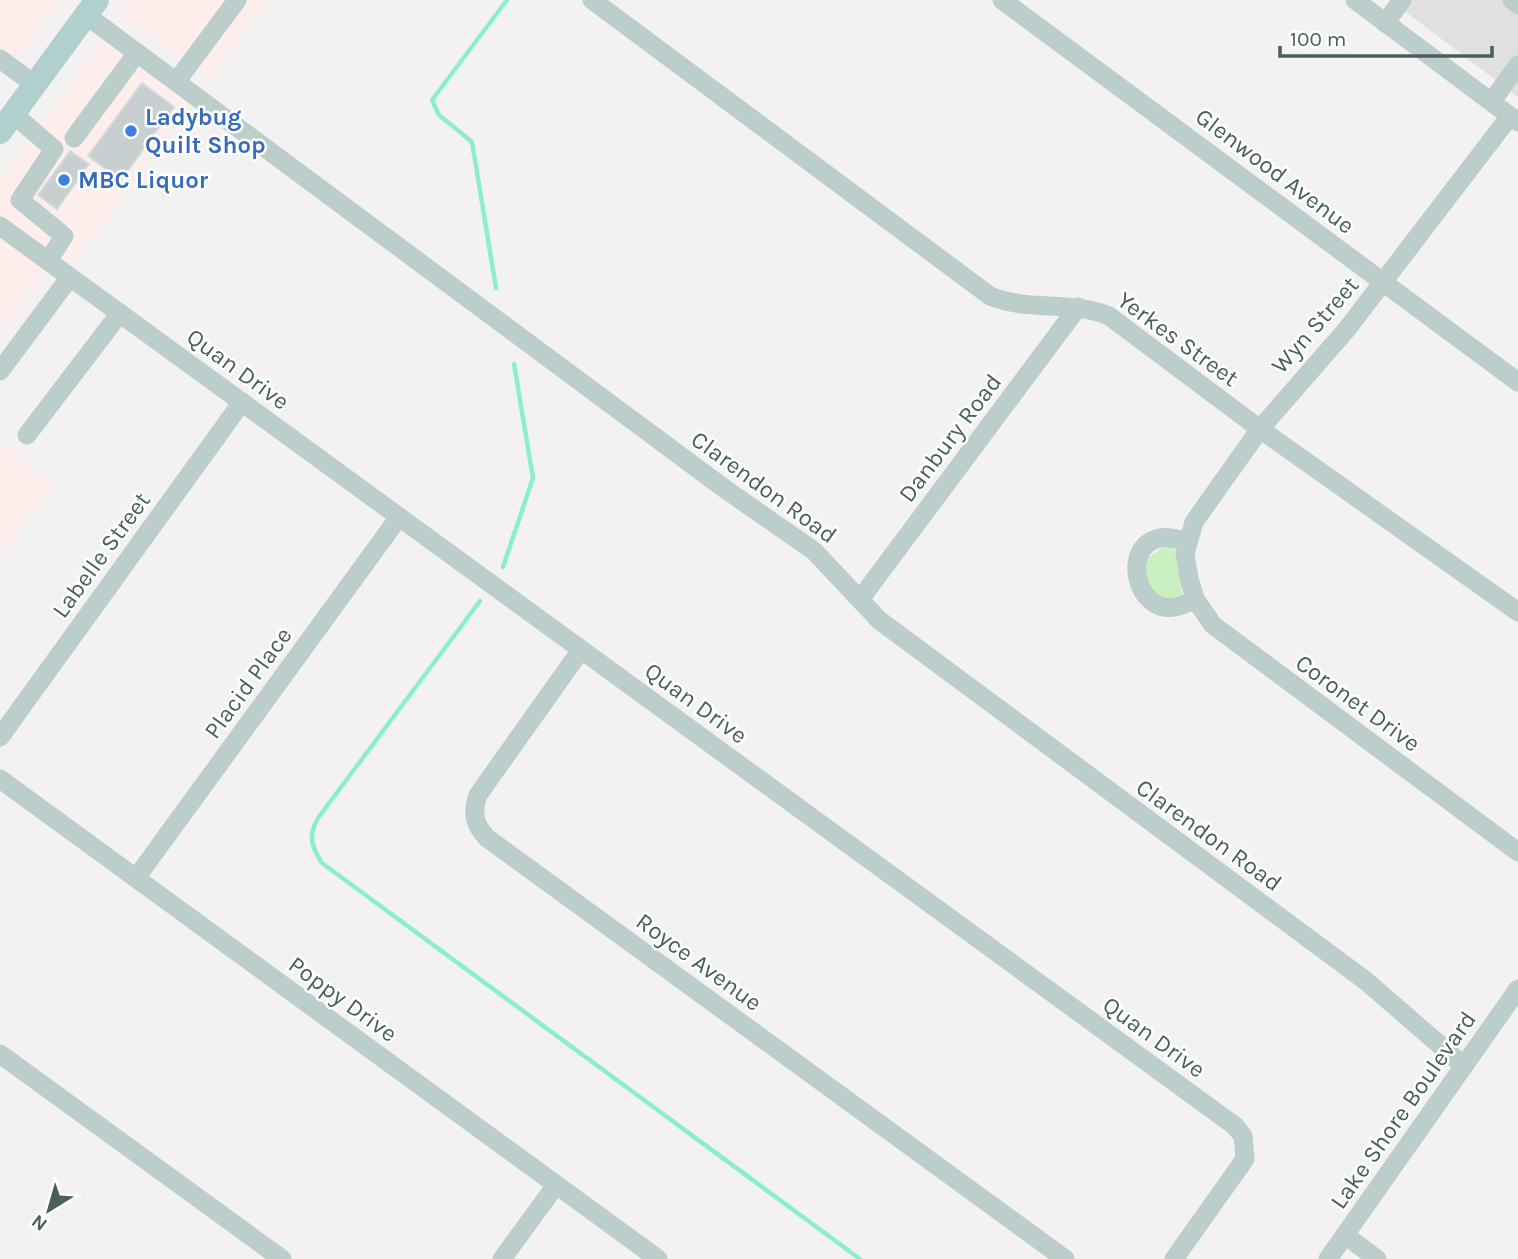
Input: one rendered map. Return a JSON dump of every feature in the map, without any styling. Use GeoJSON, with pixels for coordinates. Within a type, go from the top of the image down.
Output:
{"type":"FeatureCollection","features":[{"type":"Feature","properties":{"kind":"main road"},"geometry":{"type":"LineString","coordinates":[[6,123],[92,8]]}},
{"type":"Feature","properties":{"kind":"street"},"geometry":{"type":"LineString","coordinates":[[176,82],[237,0]]}},
{"type":"Feature","properties":{"kind":"street","name":"Yerkes Street"},"geometry":{"type":"LineString","coordinates":[[592,0],[990,296],[1007,303],[1078,307],[1109,316],[1260,429],[1518,612]]}},
{"type":"Feature","properties":{"kind":"street","name":"Glenwood Avenue"},"geometry":{"type":"LineString","coordinates":[[1002,0],[1518,382]]}},
{"type":"Feature","properties":{"kind":"street"},"geometry":{"type":"LineString","coordinates":[[1355,0],[1514,119]]}},
{"type":"Feature","properties":{"kind":"street"},"geometry":{"type":"LineString","coordinates":[[1385,23],[1402,0]]}},
{"type":"Feature","properties":{"kind":"street"},"geometry":{"type":"LineString","coordinates":[[1512,0],[1518,5]]}},
{"type":"Feature","properties":{"kind":"street","name":"Clarendon Road"},"geometry":{"type":"LineString","coordinates":[[92,8],[137,53],[725,489],[814,551],[861,598],[878,620],[1366,981],[1464,1066]]}},
{"type":"Feature","properties":{"kind":"street"},"geometry":{"type":"LineString","coordinates":[[74,138],[137,53]]}},
{"type":"Feature","properties":{"kind":"street"},"geometry":{"type":"LineString","coordinates":[[0,59],[35,85]]}},
{"type":"Feature","properties":{"kind":"street"},"geometry":{"type":"LineString","coordinates":[[1492,101],[1518,65]]}},
{"type":"Feature","properties":{"kind":"street","name":"Wyn Street"},"geometry":{"type":"LineString","coordinates":[[1187,540],[1207,501],[1260,429],[1384,283],[1514,119]]}},
{"type":"Feature","properties":{"kind":"street"},"geometry":{"type":"LineString","coordinates":[[6,123],[54,149],[20,200],[64,236],[48,261]]}},
{"type":"Feature","properties":{"kind":"street","name":"Quan Drive"},"geometry":{"type":"LineString","coordinates":[[0,226],[1235,1126],[1243,1136],[1245,1159],[1174,1259]]}},
{"type":"Feature","properties":{"kind":"street"},"geometry":{"type":"LineString","coordinates":[[0,371],[70,277]]}},
{"type":"Feature","properties":{"kind":"street","name":"Danbury Road"},"geometry":{"type":"LineString","coordinates":[[861,598],[1078,307]]}},
{"type":"Feature","properties":{"kind":"street"},"geometry":{"type":"LineString","coordinates":[[27,435],[120,313]]}},
{"type":"Feature","properties":{"kind":"street","name":"Labelle Street"},"geometry":{"type":"LineString","coordinates":[[0,737],[242,402]]}},
{"type":"Feature","properties":{"kind":"street","name":"Placid Place"},"geometry":{"type":"LineString","coordinates":[[136,878],[399,517]]}},
{"type":"Feature","properties":{"kind":"street"},"geometry":{"type":"LineString","coordinates":[[1187,540],[1160,538],[1147,544],[1138,559],[1136,578],[1143,593],[1156,604],[1173,608],[1195,599]]}},
{"type":"Feature","properties":{"kind":"street","name":"Coronet Drive"},"geometry":{"type":"LineString","coordinates":[[1187,540],[1189,578],[1195,599],[1213,625],[1518,852]]}},
{"type":"Feature","properties":{"kind":"street","name":"Royce Avenue"},"geometry":{"type":"LineString","coordinates":[[581,650],[478,795],[473,808],[479,830],[1065,1259]]}},
{"type":"Feature","properties":{"kind":"street","name":"Poppy Drive"},"geometry":{"type":"LineString","coordinates":[[0,779],[658,1259]]}},
{"type":"Feature","properties":{"kind":"street","name":"Lake Shore Boulevard"},"geometry":{"type":"LineString","coordinates":[[1328,1259],[1518,989]]}},
{"type":"Feature","properties":{"kind":"street"},"geometry":{"type":"LineString","coordinates":[[0,1054],[282,1259]]}},
{"type":"Feature","properties":{"kind":"street"},"geometry":{"type":"LineString","coordinates":[[502,1259],[556,1185]]}},
{"type":"Feature","properties":{"kind":"street"},"geometry":{"type":"LineString","coordinates":[[1345,1235],[1377,1259]]}},
{"type":"Feature","properties":{"kind":"shaded area"},"geometry":{"type":"Polygon","coordinates":[[[0,0],[61,0],[20,55],[13,57],[0,48],[0,0]]]}},
{"type":"Feature","properties":{"kind":"shaded area"},"geometry":{"type":"Polygon","coordinates":[[[133,0],[267,0],[210,78],[122,14],[133,0]]]}},
{"type":"Feature","properties":{"kind":"shaded area"},"geometry":{"type":"Polygon","coordinates":[[[1390,0],[1518,0],[1518,97],[1390,0]]]}},
{"type":"Feature","properties":{"kind":"shaded area"},"geometry":{"type":"Polygon","coordinates":[[[103,41],[191,105],[70,268],[0,218],[0,180],[103,41]]]}},
{"type":"Feature","properties":{"kind":"shaded area"},"geometry":{"type":"Polygon","coordinates":[[[0,236],[46,268],[0,330],[0,236]]]}},
{"type":"Feature","properties":{"kind":"shaded area"},"geometry":{"type":"Polygon","coordinates":[[[0,445],[54,485],[0,554],[0,445]]]}},
{"type":"Feature","properties":{"kind":"green space"},"geometry":{"type":"Polygon","coordinates":[[[1166,545],[1175,547],[1182,593],[1174,599],[1159,595],[1148,581],[1148,558],[1166,545]]]}},
{"type":"Feature","properties":{"kind":"building","name":"Ladybug Quilt Shop"},"geometry":{"type":"Polygon","coordinates":[[[142,83],[174,107],[121,180],[88,156],[142,83]]]}},
{"type":"Feature","properties":{"kind":"building","name":"MBC Liquor"},"geometry":{"type":"Polygon","coordinates":[[[70,151],[89,164],[57,209],[38,195],[70,151]]]}},
{"type":"Feature","properties":{"kind":"waterway"},"geometry":{"type":"LineString","coordinates":[[496,288],[472,142],[439,115],[432,100],[507,0]]}},
{"type":"Feature","properties":{"kind":"waterway"},"geometry":{"type":"LineString","coordinates":[[503,567],[533,478],[514,364]]}},
{"type":"Feature","properties":{"kind":"waterway"},"geometry":{"type":"LineString","coordinates":[[480,601],[318,818],[312,836],[318,857],[322,863],[860,1259]]}},
{"type":"Feature","properties":{"kind":"place","name":"Ladybug Quilt Shop"},"geometry":{"type":"Point","coordinates":[131,131]}},
{"type":"Feature","properties":{"kind":"place","name":"MBC Liquor"},"geometry":{"type":"Point","coordinates":[64,180]}}]}
